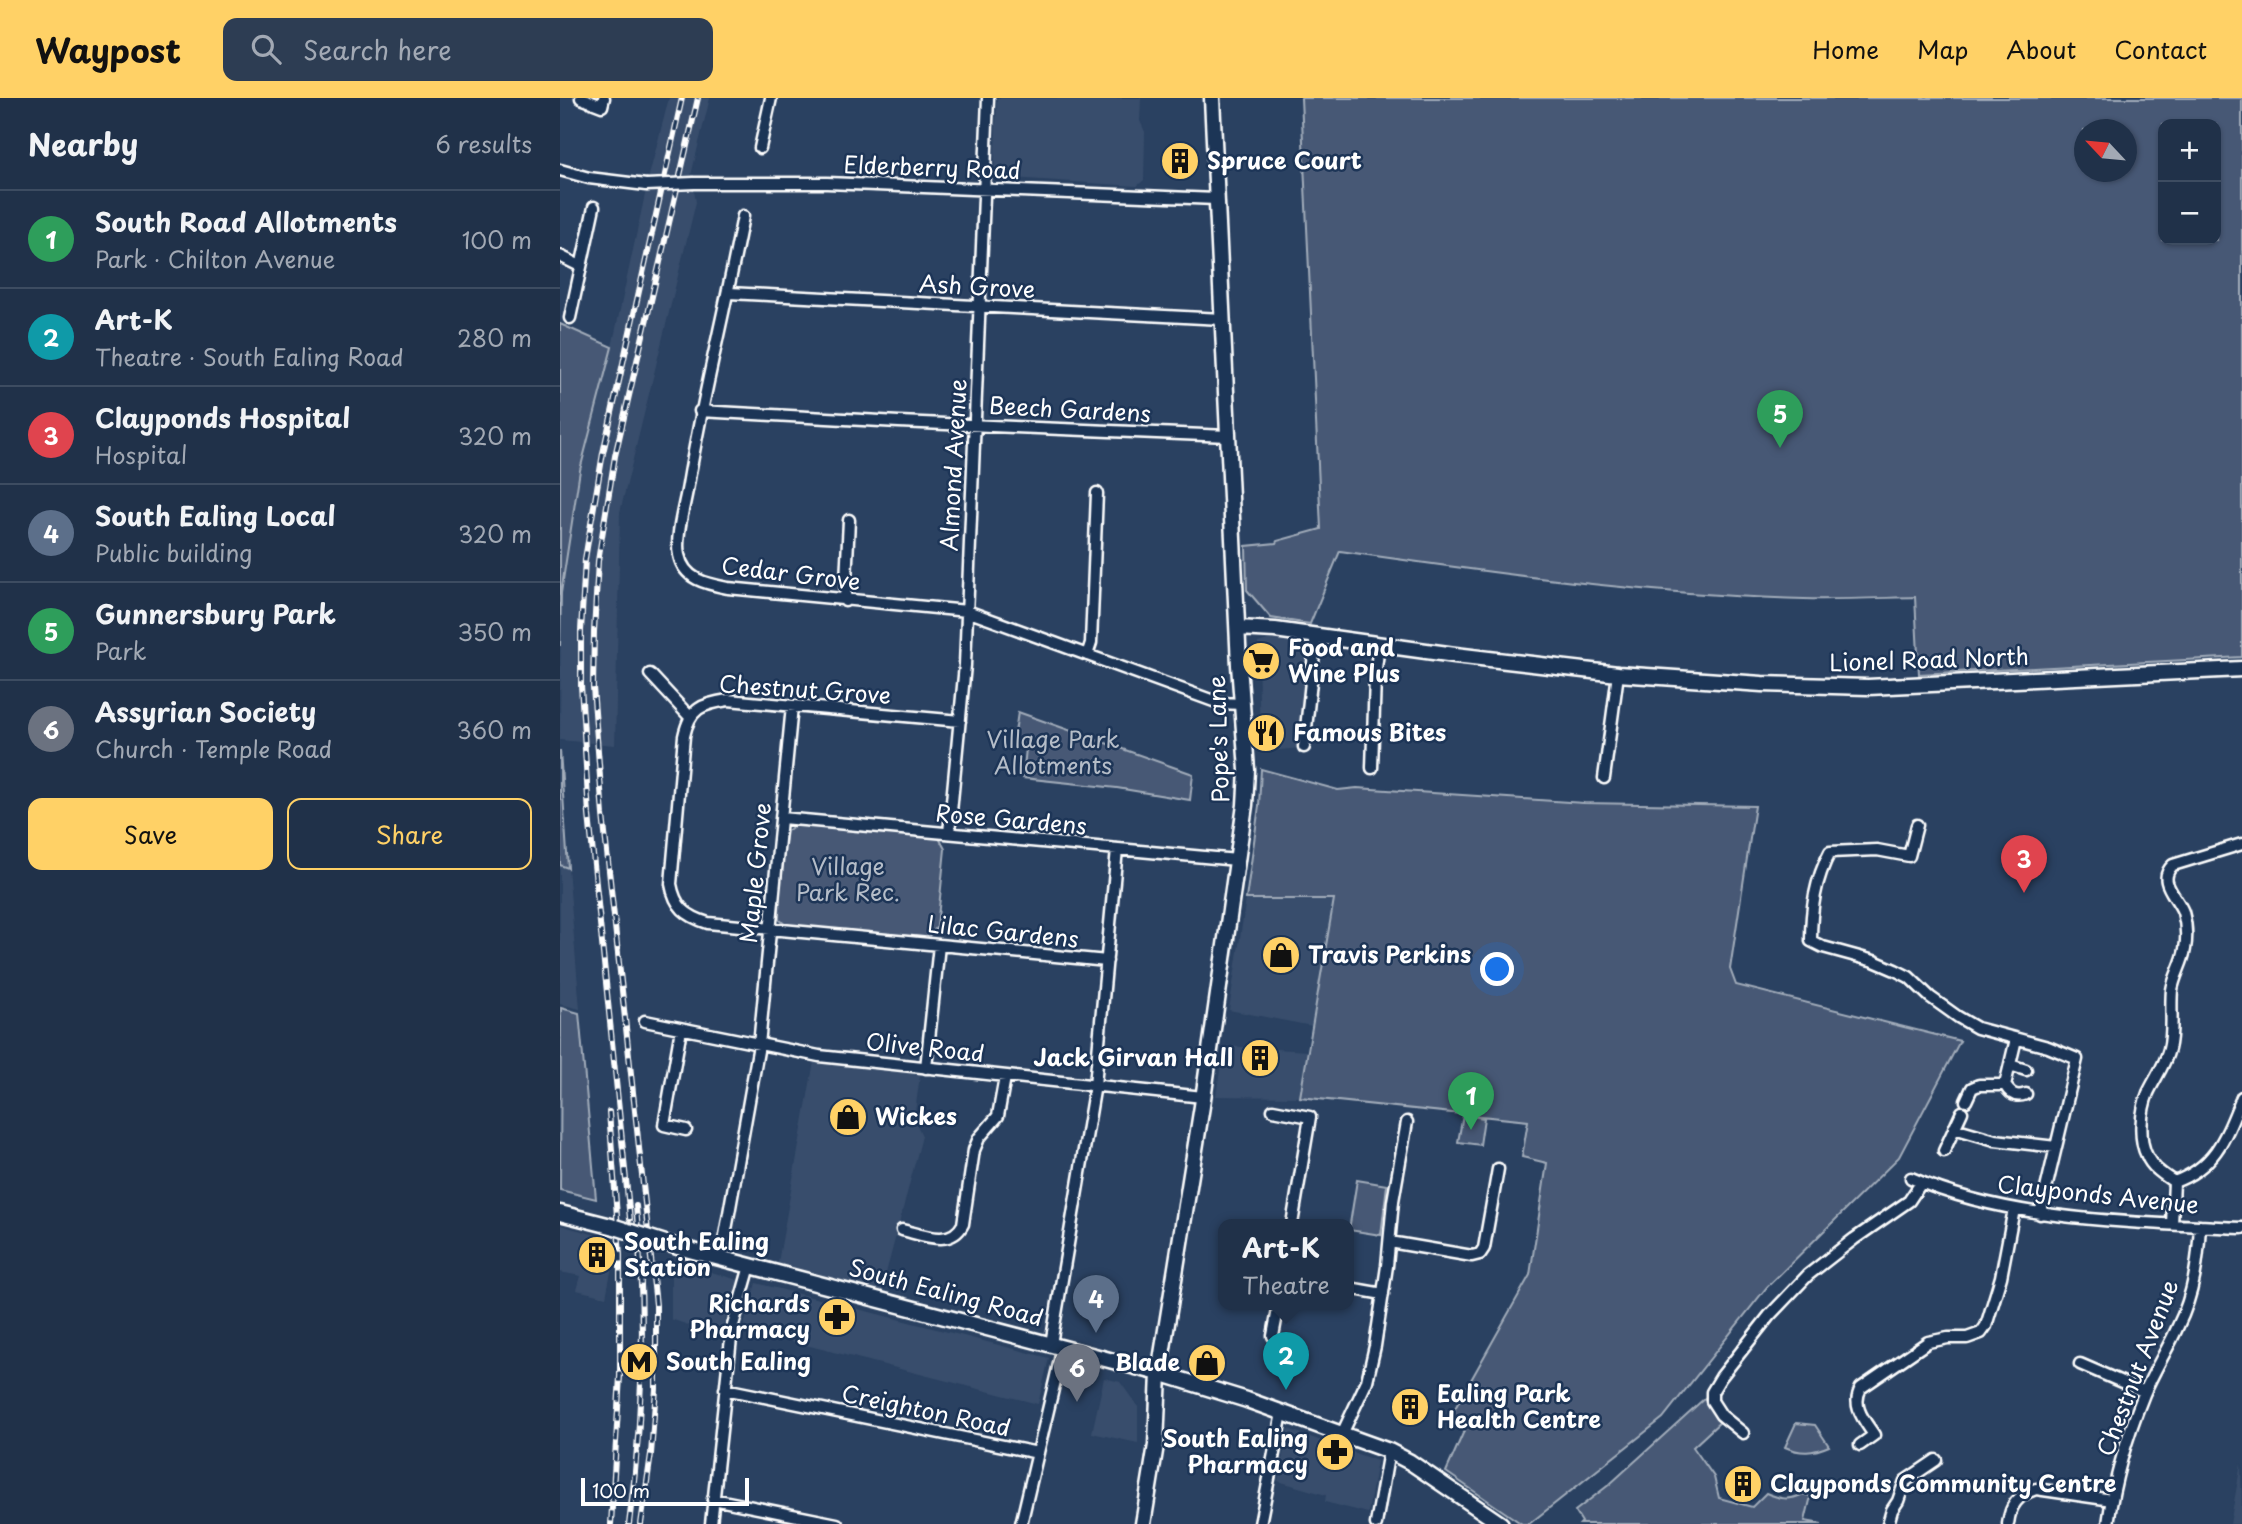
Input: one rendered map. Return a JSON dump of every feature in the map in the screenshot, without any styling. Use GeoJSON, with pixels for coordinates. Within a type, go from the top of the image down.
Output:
{"type":"FeatureCollection","features":[{"type":"Feature","properties":{"kind":"main road","name":"Pope's Lane"},"geometry":{"type":"LineString","coordinates":[[1143,1524],[1156,1445],[1158,1373],[1203,1097],[1245,805],[1247,770],[1212,98]]}},
{"type":"Feature","properties":{"kind":"main road","name":"Lionel Road North"},"geometry":{"type":"LineString","coordinates":[[1238,628],[1316,635],[1619,674],[1713,682],[1868,687],[2242,669]]}},
{"type":"Feature","properties":{"kind":"main road","name":"South Ealing Road"},"geometry":{"type":"LineString","coordinates":[[560,1213],[678,1247],[1057,1345],[1158,1373],[1282,1413],[1389,1451],[1410,1462],[1501,1524]]}},
{"type":"Feature","properties":{"kind":"street"},"geometry":{"type":"LineString","coordinates":[[581,98],[603,106],[604,98]]}},
{"type":"Feature","properties":{"kind":"street"},"geometry":{"type":"LineString","coordinates":[[760,148],[771,98]]}},
{"type":"Feature","properties":{"kind":"street","name":"Almond Avenue"},"geometry":{"type":"LineString","coordinates":[[949,834],[967,611],[988,98]]}},
{"type":"Feature","properties":{"kind":"street","name":"Elderberry Road"},"geometry":{"type":"LineString","coordinates":[[560,170],[589,178],[646,185],[752,181],[1216,199]]}},
{"type":"Feature","properties":{"kind":"street"},"geometry":{"type":"LineString","coordinates":[[570,318],[594,207]]}},
{"type":"Feature","properties":{"kind":"street","name":"Cedar Grove"},"geometry":{"type":"LineString","coordinates":[[743,216],[729,293],[700,411],[680,533],[679,555],[688,573],[700,583],[728,588],[967,611],[1219,703],[1242,704]]}},
{"type":"Feature","properties":{"kind":"street"},"geometry":{"type":"LineString","coordinates":[[560,256],[580,266]]}},
{"type":"Feature","properties":{"kind":"street","name":"Ash Grove"},"geometry":{"type":"LineString","coordinates":[[729,293],[1222,319]]}},
{"type":"Feature","properties":{"kind":"street","name":"Beech Gardens"},"geometry":{"type":"LineString","coordinates":[[700,411],[1228,436]]}},
{"type":"Feature","properties":{"kind":"street"},"geometry":{"type":"LineString","coordinates":[[1087,655],[1091,643],[1097,494]]}},
{"type":"Feature","properties":{"kind":"street"},"geometry":{"type":"LineString","coordinates":[[845,601],[849,520]]}},
{"type":"Feature","properties":{"kind":"street"},"geometry":{"type":"LineString","coordinates":[[1304,747],[1316,635]]}},
{"type":"Feature","properties":{"kind":"street"},"geometry":{"type":"LineString","coordinates":[[1372,768],[1375,677],[1379,644]]}},
{"type":"Feature","properties":{"kind":"street"},"geometry":{"type":"LineString","coordinates":[[650,674],[690,717]]}},
{"type":"Feature","properties":{"kind":"street"},"geometry":{"type":"LineString","coordinates":[[1604,778],[1619,674]]}},
{"type":"Feature","properties":{"kind":"street","name":"Chestnut Grove"},"geometry":{"type":"LineString","coordinates":[[770,929],[700,920],[684,913],[674,898],[671,884],[684,736],[690,717],[705,704],[728,700],[960,722]]}},
{"type":"Feature","properties":{"kind":"street","name":"Maple Grove"},"geometry":{"type":"LineString","coordinates":[[721,1258],[759,1045],[792,706]]}},
{"type":"Feature","properties":{"kind":"street","name":"Rose Gardens"},"geometry":{"type":"LineString","coordinates":[[782,818],[1237,860]]}},
{"type":"Feature","properties":{"kind":"street"},"geometry":{"type":"LineString","coordinates":[[1917,825],[1909,856],[1877,850],[1830,852],[1818,879],[1811,918],[1811,941],[1874,961],[1909,977],[1930,997],[1977,1028],[2048,1046],[2077,1059],[2040,1213]]}},
{"type":"Feature","properties":{"kind":"street"},"geometry":{"type":"LineString","coordinates":[[2174,1182],[2160,1172],[2146,1156],[2142,1131],[2147,1096],[2169,1049],[2172,990],[2185,952],[2184,915],[2168,888],[2167,874],[2173,865],[2242,844]]}},
{"type":"Feature","properties":{"kind":"street"},"geometry":{"type":"LineString","coordinates":[[1021,1524],[1038,1453],[1057,1345],[1095,1085],[1117,849]]}},
{"type":"Feature","properties":{"kind":"street","name":"Lilac Gardens"},"geometry":{"type":"LineString","coordinates":[[770,929],[1107,961]]}},
{"type":"Feature","properties":{"kind":"street"},"geometry":{"type":"LineString","coordinates":[[926,1068],[939,945]]}},
{"type":"Feature","properties":{"kind":"street","name":"Olive Road"},"geometry":{"type":"LineString","coordinates":[[645,1021],[819,1056],[1203,1097]]}},
{"type":"Feature","properties":{"kind":"street"},"geometry":{"type":"LineString","coordinates":[[681,1029],[664,1125],[686,1130]]}},
{"type":"Feature","properties":{"kind":"street"},"geometry":{"type":"LineString","coordinates":[[2016,1039],[2005,1085],[2010,1093],[2020,1097],[2026,1094]]}},
{"type":"Feature","properties":{"kind":"street"},"geometry":{"type":"LineString","coordinates":[[2010,1065],[2026,1070]]}},
{"type":"Feature","properties":{"kind":"street"},"geometry":{"type":"LineString","coordinates":[[902,1230],[939,1238],[953,1237],[958,1232],[963,1224],[974,1150],[979,1138],[998,1116],[1005,1077]]}},
{"type":"Feature","properties":{"kind":"street"},"geometry":{"type":"LineString","coordinates":[[1944,1151],[1975,1086],[2005,1085]]}},
{"type":"Feature","properties":{"kind":"street"},"geometry":{"type":"LineString","coordinates":[[2174,1182],[2194,1174],[2207,1163],[2224,1139],[2242,1097]]}},
{"type":"Feature","properties":{"kind":"street"},"geometry":{"type":"LineString","coordinates":[[1273,1111],[1310,1117],[1293,1219]]}},
{"type":"Feature","properties":{"kind":"street"},"geometry":{"type":"LineString","coordinates":[[1342,1434],[1367,1381],[1383,1294],[1393,1201],[1407,1122]]}},
{"type":"Feature","properties":{"kind":"street"},"geometry":{"type":"LineString","coordinates":[[1954,1128],[1995,1140],[2056,1147]]}},
{"type":"Feature","properties":{"kind":"street"},"geometry":{"type":"LineString","coordinates":[[1390,1242],[1472,1256],[1480,1254],[1485,1248],[1498,1169]]}},
{"type":"Feature","properties":{"kind":"street","name":"Clayponds Avenue"},"geometry":{"type":"LineString","coordinates":[[1743,1433],[1721,1415],[1712,1401],[1712,1392],[1721,1377],[1769,1316],[1808,1275],[1909,1201],[1916,1180],[1971,1200],[2040,1213],[2242,1228]]}},
{"type":"Feature","properties":{"kind":"street"},"geometry":{"type":"LineString","coordinates":[[2172,1224],[2174,1182]]}},
{"type":"Feature","properties":{"kind":"street"},"geometry":{"type":"LineString","coordinates":[[1860,1445],[1874,1435],[1858,1410],[1857,1395],[1861,1388],[1928,1342],[1967,1338],[1981,1333],[1986,1326],[2001,1277],[2014,1209]]}},
{"type":"Feature","properties":{"kind":"street","name":"Chestnut Avenue"},"geometry":{"type":"LineString","coordinates":[[2108,1524],[2125,1448],[2145,1392],[2191,1294],[2198,1260],[2200,1226]]}},
{"type":"Feature","properties":{"kind":"street"},"geometry":{"type":"LineString","coordinates":[[711,1524],[732,1329],[750,1266]]}},
{"type":"Feature","properties":{"kind":"street"},"geometry":{"type":"LineString","coordinates":[[1354,1289],[1383,1294]]}},
{"type":"Feature","properties":{"kind":"street"},"geometry":{"type":"LineString","coordinates":[[1273,1336],[1278,1310]]}},
{"type":"Feature","properties":{"kind":"street"},"geometry":{"type":"LineString","coordinates":[[2080,1364],[2145,1392]]}},
{"type":"Feature","properties":{"kind":"street","name":"Creighton Road"},"geometry":{"type":"LineString","coordinates":[[724,1389],[1038,1453]]}},
{"type":"Feature","properties":{"kind":"street"},"geometry":{"type":"LineString","coordinates":[[1260,1524],[1282,1413]]}},
{"type":"Feature","properties":{"kind":"street"},"geometry":{"type":"LineString","coordinates":[[1376,1524],[1389,1451]]}},
{"type":"Feature","properties":{"kind":"street"},"geometry":{"type":"LineString","coordinates":[[1888,1524],[1905,1480],[1936,1460]]}},
{"type":"Feature","properties":{"kind":"street"},"geometry":{"type":"LineString","coordinates":[[2008,1524],[2015,1501],[2036,1489],[2112,1500]]}},
{"type":"Feature","properties":{"kind":"street"},"geometry":{"type":"LineString","coordinates":[[713,1499],[837,1524]]}},
{"type":"Feature","properties":{"kind":"shaded area"},"geometry":{"type":"Polygon","coordinates":[[[669,98],[710,98],[691,175],[696,202],[620,512],[615,745],[560,740],[561,593],[580,469],[612,347],[669,98]]]}},
{"type":"Feature","properties":{"kind":"shaded area"},"geometry":{"type":"Polygon","coordinates":[[[997,98],[1141,98],[1140,121],[1145,132],[1144,180],[1137,186],[997,177],[994,174],[997,98]]]}},
{"type":"Feature","properties":{"kind":"shaded area"},"geometry":{"type":"Polygon","coordinates":[[[1268,640],[1318,642],[1313,678],[1310,747],[1260,752],[1258,643],[1268,640]]]}},
{"type":"Feature","properties":{"kind":"shaded area"},"geometry":{"type":"Polygon","coordinates":[[[560,865],[568,868],[580,1009],[560,1004],[560,865]]]}},
{"type":"Feature","properties":{"kind":"shaded area","name":"Travis Perkins"},"geometry":{"type":"Polygon","coordinates":[[[1246,899],[1334,899],[1312,1026],[1229,1010],[1246,899]]]}},
{"type":"Feature","properties":{"kind":"shaded area"},"geometry":{"type":"Polygon","coordinates":[[[1224,1046],[1308,1051],[1300,1097],[1216,1096],[1224,1046]]]}},
{"type":"Feature","properties":{"kind":"shaded area"},"geometry":{"type":"Polygon","coordinates":[[[815,1056],[920,1075],[914,1119],[922,1136],[880,1296],[778,1263],[815,1056]]]}},
{"type":"Feature","properties":{"kind":"shaded area"},"geometry":{"type":"Polygon","coordinates":[[[560,1225],[617,1241],[606,1297],[577,1290],[581,1276],[560,1272],[560,1225]]]}},
{"type":"Feature","properties":{"kind":"shaded area"},"geometry":{"type":"Polygon","coordinates":[[[671,1260],[738,1280],[720,1336],[671,1319],[671,1260]]]}},
{"type":"Feature","properties":{"kind":"shaded area"},"geometry":{"type":"Polygon","coordinates":[[[756,1283],[1049,1358],[1038,1404],[743,1329],[756,1283]]]}},
{"type":"Feature","properties":{"kind":"shaded area"},"geometry":{"type":"Polygon","coordinates":[[[1104,1378],[1120,1382],[1138,1407],[1138,1443],[1092,1433],[1104,1378]]]}},
{"type":"Feature","properties":{"kind":"shaded area"},"geometry":{"type":"Polygon","coordinates":[[[1288,1429],[1377,1461],[1368,1513],[1325,1502],[1326,1495],[1278,1481],[1288,1429]]]}},
{"type":"Feature","properties":{"kind":"shaded area"},"geometry":{"type":"Polygon","coordinates":[[[2241,1464],[2242,1524],[2230,1524],[2241,1464]]]}},
{"type":"Feature","properties":{"kind":"green space"},"geometry":{"type":"Polygon","coordinates":[[[1301,98],[2242,98],[2242,657],[1919,674],[1915,597],[1804,599],[1687,593],[1513,575],[1340,551],[1310,624],[1271,618],[1247,590],[1246,546],[1321,529],[1301,98]]]}},
{"type":"Feature","properties":{"kind":"green space"},"geometry":{"type":"Polygon","coordinates":[[[560,324],[612,347],[580,470],[561,593],[560,646],[560,324]]]}},
{"type":"Feature","properties":{"kind":"green space","name":"Village Park Allotments"},"geometry":{"type":"Polygon","coordinates":[[[1018,712],[1193,774],[1190,800],[1117,788],[1023,778],[1026,748],[1013,746],[1018,712]]]}},
{"type":"Feature","properties":{"kind":"green space"},"geometry":{"type":"Polygon","coordinates":[[[560,750],[568,868],[560,865],[560,750]]]}},
{"type":"Feature","properties":{"kind":"green space"},"geometry":{"type":"Polygon","coordinates":[[[1261,769],[1338,790],[1357,788],[1584,803],[1755,806],[1730,969],[1736,985],[1960,1041],[1899,1157],[1767,1287],[1663,1418],[1529,1524],[1522,1524],[1446,1472],[1464,1431],[1449,1419],[1530,1275],[1547,1163],[1522,1157],[1528,1121],[1300,1097],[1334,899],[1246,899],[1259,806],[1261,769]]]}},
{"type":"Feature","properties":{"kind":"green space","name":"Village Park Rec."},"geometry":{"type":"Polygon","coordinates":[[[797,824],[938,836],[945,849],[937,927],[925,940],[789,928],[779,919],[780,872],[787,831],[797,824]]]}},
{"type":"Feature","properties":{"kind":"green space"},"geometry":{"type":"Polygon","coordinates":[[[561,1008],[579,1013],[596,1199],[560,1190],[561,1008]]]}},
{"type":"Feature","properties":{"kind":"green space"},"geometry":{"type":"Polygon","coordinates":[[[1463,1115],[1484,1118],[1480,1145],[1458,1142],[1463,1115]]]}},
{"type":"Feature","properties":{"kind":"green space"},"geometry":{"type":"Polygon","coordinates":[[[1357,1180],[1387,1185],[1381,1235],[1354,1231],[1354,1219],[1351,1219],[1357,1180]]]}},
{"type":"Feature","properties":{"kind":"green space"},"geometry":{"type":"Polygon","coordinates":[[[1706,1397],[1722,1420],[1693,1447],[1714,1477],[1719,1498],[1752,1507],[1766,1493],[1784,1498],[1803,1494],[1811,1496],[1805,1521],[1822,1524],[1580,1524],[1582,1522],[1575,1511],[1610,1484],[1706,1397]]]}},
{"type":"Feature","properties":{"kind":"green space"},"geometry":{"type":"Polygon","coordinates":[[[1796,1423],[1815,1425],[1829,1446],[1807,1452],[1785,1447],[1796,1423]]]}},
{"type":"Feature","properties":{"kind":"railway"},"geometry":{"type":"LineString","coordinates":[[630,1219],[589,815],[581,685],[581,631],[585,559],[603,453],[682,98]]}},
{"type":"Feature","properties":{"kind":"railway"},"geometry":{"type":"LineString","coordinates":[[641,1524],[651,1454],[656,1389],[656,1305],[603,815],[593,687],[594,632],[598,561],[615,456],[698,98]]}},
{"type":"Feature","properties":{"kind":"railway"},"geometry":{"type":"LineString","coordinates":[[609,1112],[620,1255],[620,1376],[611,1524]]}},
{"type":"Feature","properties":{"kind":"railway"},"geometry":{"type":"LineString","coordinates":[[629,1524],[642,1365],[636,1206]]}},
{"type":"Feature","properties":{"kind":"place","name":"Spruce Court"},"geometry":{"type":"Point","coordinates":[1180,161]}},
{"type":"Feature","properties":{"kind":"place","name":"Gunnersbury Park"},"geometry":{"type":"Point","coordinates":[1780,448]}},
{"type":"Feature","properties":{"kind":"place","name":"Food and Wine Plus"},"geometry":{"type":"Point","coordinates":[1261,661]}},
{"type":"Feature","properties":{"kind":"place","name":"Famous Bites"},"geometry":{"type":"Point","coordinates":[1266,733]}},
{"type":"Feature","properties":{"kind":"place","name":"Clayponds Hospital"},"geometry":{"type":"Point","coordinates":[2024,893]}},
{"type":"Feature","properties":{"kind":"place","name":"Travis Perkins"},"geometry":{"type":"Point","coordinates":[1281,955]}},
{"type":"Feature","properties":{"kind":"place","name":"Jack Girvan Hall"},"geometry":{"type":"Point","coordinates":[1260,1058]}},
{"type":"Feature","properties":{"kind":"place","name":"Wickes"},"geometry":{"type":"Point","coordinates":[848,1117]}},
{"type":"Feature","properties":{"kind":"place","name":"South Road Allotments"},"geometry":{"type":"Point","coordinates":[1471,1130]}},
{"type":"Feature","properties":{"kind":"place","name":"South Ealing Station"},"geometry":{"type":"Point","coordinates":[597,1255]}},
{"type":"Feature","properties":{"kind":"place","name":"Richards Pharmacy"},"geometry":{"type":"Point","coordinates":[837,1317]}},
{"type":"Feature","properties":{"kind":"place","name":"South Ealing Local"},"geometry":{"type":"Point","coordinates":[1096,1333]}},
{"type":"Feature","properties":{"kind":"place","name":"South Ealing"},"geometry":{"type":"Point","coordinates":[639,1362]}},
{"type":"Feature","properties":{"kind":"place","name":"Blade"},"geometry":{"type":"Point","coordinates":[1207,1363]}},
{"type":"Feature","properties":{"kind":"place","name":"Art-K"},"geometry":{"type":"Point","coordinates":[1286,1390]}},
{"type":"Feature","properties":{"kind":"place","name":"Assyrian Society"},"geometry":{"type":"Point","coordinates":[1077,1402]}},
{"type":"Feature","properties":{"kind":"place","name":"Ealing Park Health Centre"},"geometry":{"type":"Point","coordinates":[1410,1407]}},
{"type":"Feature","properties":{"kind":"place","name":"South Ealing Pharmacy"},"geometry":{"type":"Point","coordinates":[1335,1452]}},
{"type":"Feature","properties":{"kind":"place","name":"Clayponds Community Centre"},"geometry":{"type":"Point","coordinates":[1743,1484]}}]}
